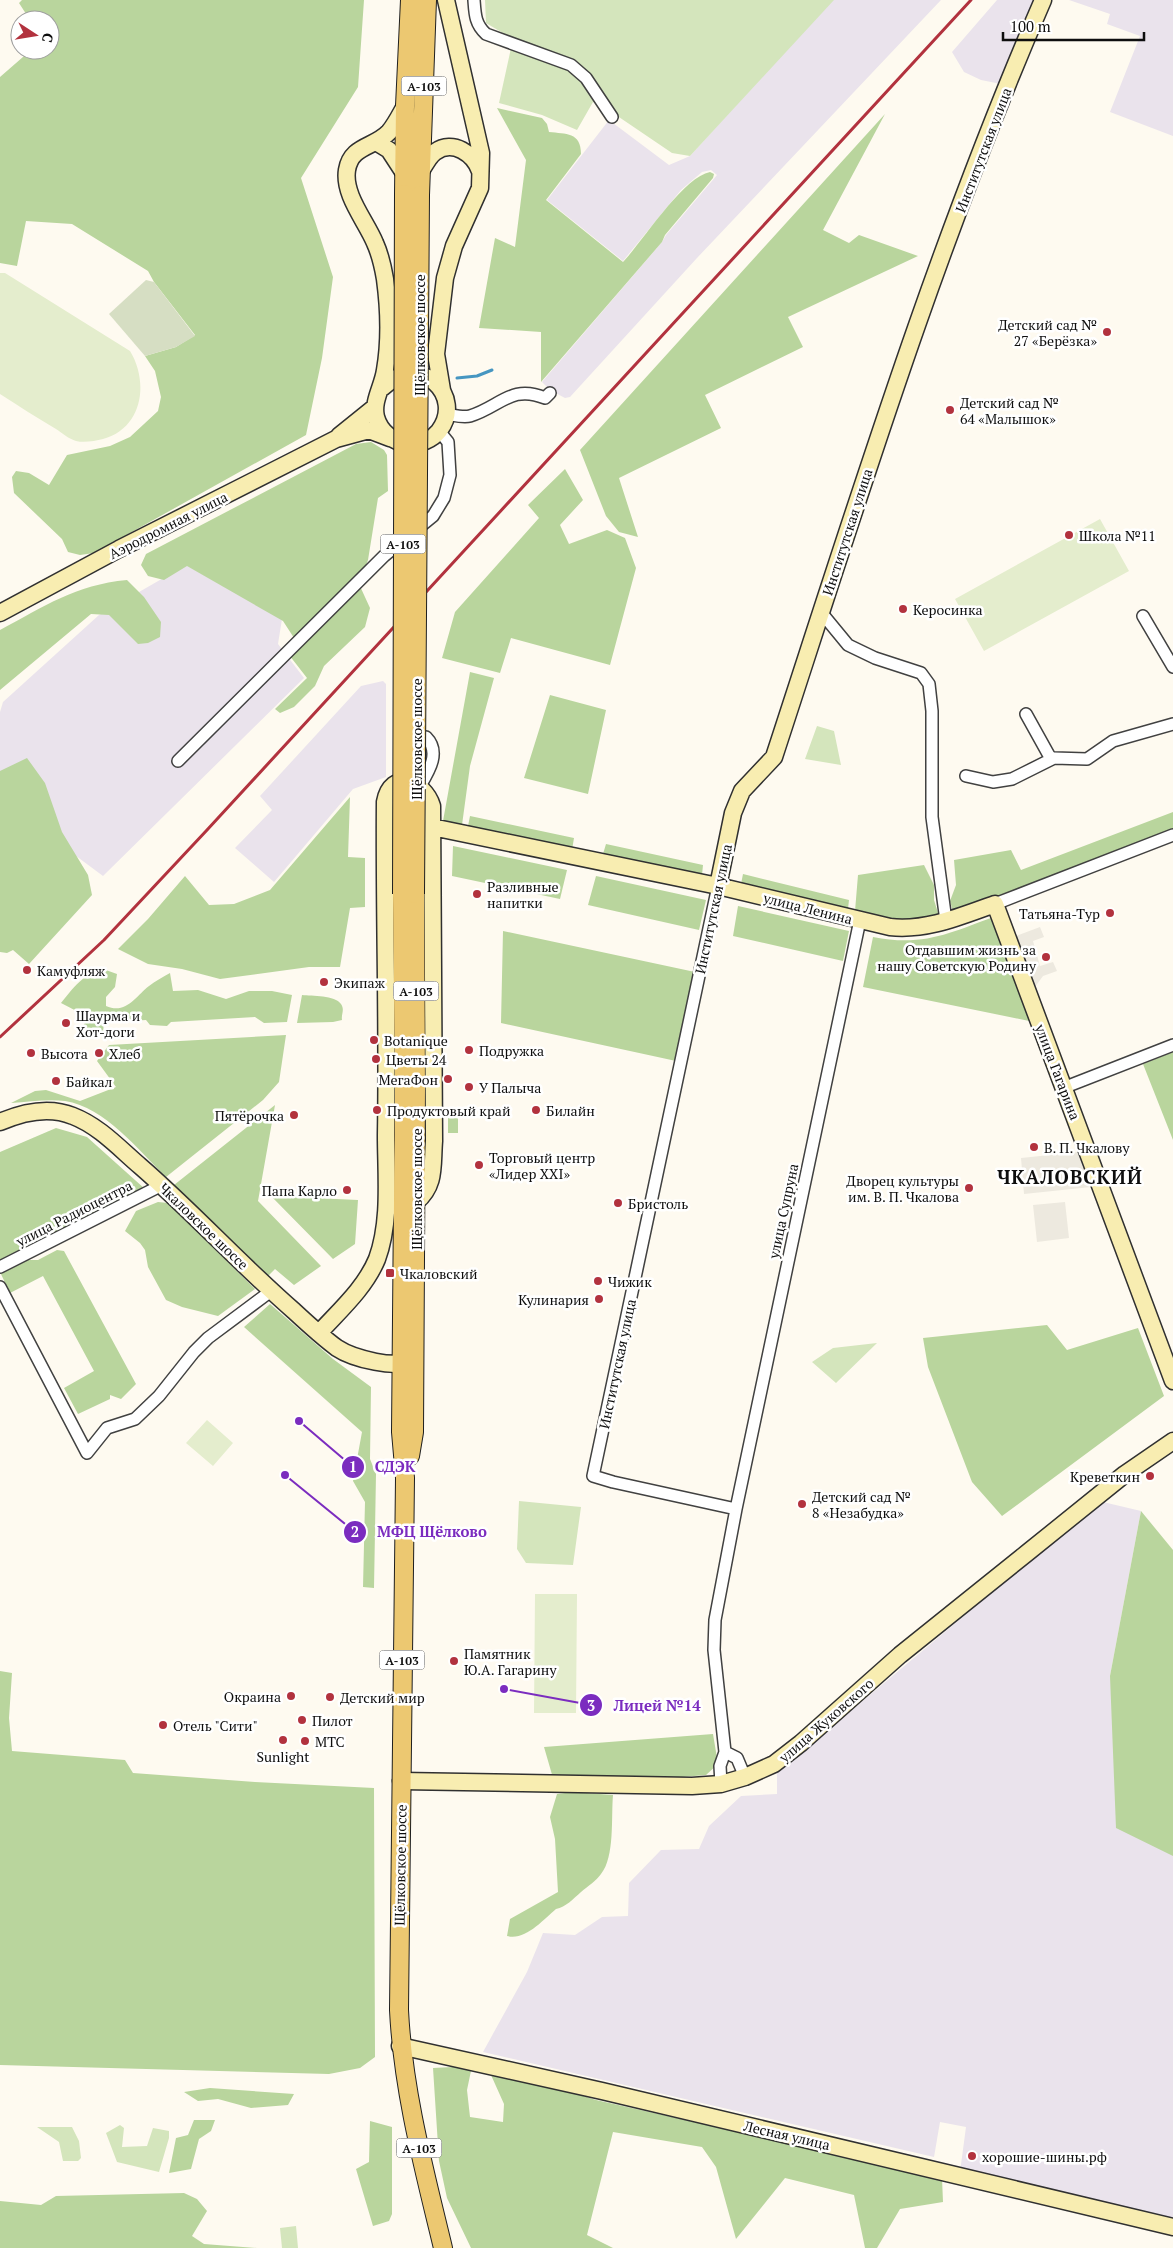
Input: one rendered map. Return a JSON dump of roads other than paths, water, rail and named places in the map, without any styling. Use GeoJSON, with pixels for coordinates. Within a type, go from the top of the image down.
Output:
{"type":"FeatureCollection","features":[{"type":"Feature","properties":{"kind":"main road","name":"Щёлковское шоссе"},"geometry":{"type":"LineString","coordinates":[[406,1478],[414,1432],[408,1360],[402,1332],[409,894],[412,195],[404,173],[410,0]]}},
{"type":"Feature","properties":{"kind":"main road","name":"Щёлковское шоссе"},"geometry":{"type":"LineString","coordinates":[[412,195],[421,171],[427,0]]}},
{"type":"Feature","properties":{"kind":"main road","name":"Щёлковское шоссе"},"geometry":{"type":"LineString","coordinates":[[409,894],[416,1202],[408,1360],[402,1394],[401,1432],[406,1478],[398,2010],[400,2046],[415,2133],[443,2248]]}},
{"type":"Feature","properties":{"kind":"street"},"geometry":{"type":"LineString","coordinates":[[336,439],[368,430],[403,444],[416,444],[429,440],[439,431],[446,414],[446,404],[436,354],[445,278],[454,246],[480,188],[482,175],[481,153],[446,0]]}},
{"type":"Feature","properties":{"kind":"street"},"geometry":{"type":"LineString","coordinates":[[474,0],[475,18],[479,28],[486,34],[571,65],[586,78],[612,117]]}},
{"type":"Feature","properties":{"kind":"street","name":"Институтская улица"},"geometry":{"type":"LineString","coordinates":[[736,1509],[593,1476],[734,813],[742,791],[774,758],[820,612],[894,391],[1004,93],[1043,0]]}},
{"type":"Feature","properties":{"kind":"street"},"geometry":{"type":"LineString","coordinates":[[390,438],[381,429],[376,418],[375,407],[382,388],[388,342],[388,313],[382,263],[376,245],[348,187],[346,173],[348,161],[357,150],[376,142],[388,132],[405,106]]}},
{"type":"Feature","properties":{"kind":"street"},"geometry":{"type":"LineString","coordinates":[[376,142],[389,150],[404,173]]}},
{"type":"Feature","properties":{"kind":"street"},"geometry":{"type":"LineString","coordinates":[[421,171],[435,151],[446,147],[459,148],[472,155],[482,175]]}},
{"type":"Feature","properties":{"kind":"street"},"geometry":{"type":"LineString","coordinates":[[388,342],[397,364],[413,373],[432,380],[442,390]]}},
{"type":"Feature","properties":{"kind":"street"},"geometry":{"type":"LineString","coordinates":[[382,388],[392,378],[413,373],[429,366],[436,354]]}},
{"type":"Feature","properties":{"kind":"street"},"geometry":{"type":"LineString","coordinates":[[446,414],[469,416],[511,396],[524,392],[545,398],[550,392]]}},
{"type":"Feature","properties":{"kind":"street"},"geometry":{"type":"LineString","coordinates":[[336,439],[375,407]]}},
{"type":"Feature","properties":{"kind":"street"},"geometry":{"type":"LineString","coordinates":[[178,761],[384,556],[433,516],[444,498],[450,475],[448,442],[439,431]]}},
{"type":"Feature","properties":{"kind":"street","name":"Аэродромная улица"},"geometry":{"type":"LineString","coordinates":[[0,613],[119,549],[336,439]]}},
{"type":"Feature","properties":{"kind":"street"},"geometry":{"type":"LineString","coordinates":[[820,612],[848,645],[875,658],[921,674],[929,684],[932,711],[932,817],[946,921]]}},
{"type":"Feature","properties":{"kind":"street"},"geometry":{"type":"LineString","coordinates":[[1143,616],[1173,667]]}},
{"type":"Feature","properties":{"kind":"street"},"geometry":{"type":"LineString","coordinates":[[1026,714],[1051,760]]}},
{"type":"Feature","properties":{"kind":"street"},"geometry":{"type":"LineString","coordinates":[[966,776],[993,782],[1012,779],[1051,760],[1087,759],[1113,742],[1173,724]]}},
{"type":"Feature","properties":{"kind":"street"},"geometry":{"type":"LineString","coordinates":[[420,786],[428,772],[434,754],[426,737]]}},
{"type":"Feature","properties":{"kind":"street","name":"А-103"},"geometry":{"type":"LineString","coordinates":[[319,1333],[357,1292],[370,1272],[382,1236],[385,1203],[387,1083],[385,802],[388,789],[393,785],[409,782],[420,786],[430,797],[432,806],[434,1141],[430,1183],[426,1193],[416,1202]]}},
{"type":"Feature","properties":{"kind":"street","name":"улица Ленина"},"geometry":{"type":"LineString","coordinates":[[432,827],[718,886],[860,920],[909,929],[946,921],[995,904],[1173,834]]}},
{"type":"Feature","properties":{"kind":"street","name":"улица Гагарина"},"geometry":{"type":"LineString","coordinates":[[995,904],[1173,1381]]}},
{"type":"Feature","properties":{"kind":"street","name":"улица Супруна"},"geometry":{"type":"LineString","coordinates":[[736,1509],[860,920]]}},
{"type":"Feature","properties":{"kind":"street"},"geometry":{"type":"LineString","coordinates":[[1063,1088],[1173,1045]]}},
{"type":"Feature","properties":{"kind":"street","name":"Чкаловское шоссе"},"geometry":{"type":"LineString","coordinates":[[0,1122],[18,1116],[45,1111],[72,1115],[88,1123],[162,1185],[271,1291],[338,1348],[371,1361],[408,1360]]}},
{"type":"Feature","properties":{"kind":"street","name":"улица Радиоцентра"},"geometry":{"type":"LineString","coordinates":[[0,1267],[162,1185]]}},
{"type":"Feature","properties":{"kind":"street"},"geometry":{"type":"LineString","coordinates":[[0,1287],[87,1452],[107,1428],[135,1419],[159,1396],[194,1352],[208,1338],[271,1291],[321,1319],[328,1320],[333,1317]]}},
{"type":"Feature","properties":{"kind":"street"},"geometry":{"type":"LineString","coordinates":[[333,1317],[332,1339],[338,1348]]}},
{"type":"Feature","properties":{"kind":"street"},"geometry":{"type":"LineString","coordinates":[[371,1361],[392,1352],[397,1347],[402,1332]]}},
{"type":"Feature","properties":{"kind":"street"},"geometry":{"type":"LineString","coordinates":[[371,1361],[389,1369],[402,1394]]}},
{"type":"Feature","properties":{"kind":"street","name":"улица Жуковского"},"geometry":{"type":"LineString","coordinates":[[401,1780],[692,1786],[721,1784],[744,1777],[774,1764],[900,1655],[1026,1553],[1126,1474],[1173,1441]]}},
{"type":"Feature","properties":{"kind":"street"},"geometry":{"type":"LineString","coordinates":[[721,1784],[720,1766],[725,1752],[714,1650],[715,1620],[736,1509]]}},
{"type":"Feature","properties":{"kind":"street"},"geometry":{"type":"LineString","coordinates":[[725,1752],[737,1758],[744,1777]]}},
{"type":"Feature","properties":{"kind":"street","name":"Лесная улица"},"geometry":{"type":"LineString","coordinates":[[400,2046],[602,2091],[1173,2227]]}},
{"type":"Feature","properties":{"kind":"waterway"},"geometry":{"type":"LineString","coordinates":[[457,378],[477,376],[492,370]]}},
{"type":"Feature","properties":{"kind":"railway"},"geometry":{"type":"LineString","coordinates":[[0,1037],[104,940],[207,830],[971,0]]}},
{"type":"Feature","properties":{"kind":"place","name":"Детский сад № 27 «Берёзка»"},"geometry":{"type":"Point","coordinates":[1107,332]}},
{"type":"Feature","properties":{"kind":"place","name":"Детский сад № 64 «Малышок»"},"geometry":{"type":"Point","coordinates":[950,410]}},
{"type":"Feature","properties":{"kind":"place","name":"Школа №11"},"geometry":{"type":"Point","coordinates":[1069,535]}},
{"type":"Feature","properties":{"kind":"place","name":"Керосинка"},"geometry":{"type":"Point","coordinates":[903,609]}},
{"type":"Feature","properties":{"kind":"place","name":"Разливные напитки"},"geometry":{"type":"Point","coordinates":[477,894]}},
{"type":"Feature","properties":{"kind":"place","name":"Татьяна-Тур"},"geometry":{"type":"Point","coordinates":[1110,913]}},
{"type":"Feature","properties":{"kind":"place","name":"Отдавшим жизнь за нашу Советскую Родину"},"geometry":{"type":"Point","coordinates":[1046,957]}},
{"type":"Feature","properties":{"kind":"place","name":"Камуфляж"},"geometry":{"type":"Point","coordinates":[27,970]}},
{"type":"Feature","properties":{"kind":"place","name":"Экипаж"},"geometry":{"type":"Point","coordinates":[324,982]}},
{"type":"Feature","properties":{"kind":"place","name":"Шаурма и Хот-доги"},"geometry":{"type":"Point","coordinates":[66,1023]}},
{"type":"Feature","properties":{"kind":"place","name":"Botanique"},"geometry":{"type":"Point","coordinates":[374,1040]}},
{"type":"Feature","properties":{"kind":"place","name":"Подружка"},"geometry":{"type":"Point","coordinates":[469,1050]}},
{"type":"Feature","properties":{"kind":"place","name":"Высота"},"geometry":{"type":"Point","coordinates":[31,1053]}},
{"type":"Feature","properties":{"kind":"place","name":"Хлеб"},"geometry":{"type":"Point","coordinates":[99,1053]}},
{"type":"Feature","properties":{"kind":"place","name":"Цветы 24"},"geometry":{"type":"Point","coordinates":[376,1059]}},
{"type":"Feature","properties":{"kind":"place","name":"МегаФон"},"geometry":{"type":"Point","coordinates":[448,1079]}},
{"type":"Feature","properties":{"kind":"place","name":"Байкал"},"geometry":{"type":"Point","coordinates":[56,1081]}},
{"type":"Feature","properties":{"kind":"place","name":"У Палыча"},"geometry":{"type":"Point","coordinates":[469,1087]}},
{"type":"Feature","properties":{"kind":"place","name":"Продуктовый край"},"geometry":{"type":"Point","coordinates":[377,1110]}},
{"type":"Feature","properties":{"kind":"place","name":"Билайн"},"geometry":{"type":"Point","coordinates":[536,1110]}},
{"type":"Feature","properties":{"kind":"place","name":"Пятёрочка"},"geometry":{"type":"Point","coordinates":[294,1115]}},
{"type":"Feature","properties":{"kind":"place","name":"В. П. Чкалову"},"geometry":{"type":"Point","coordinates":[1034,1147]}},
{"type":"Feature","properties":{"kind":"place","name":"Торговый центр «Лидер XXI»"},"geometry":{"type":"Point","coordinates":[479,1165]}},
{"type":"Feature","properties":{"kind":"place","name":"Дворец культуры им. В. П. Чкалова"},"geometry":{"type":"Point","coordinates":[969,1188]}},
{"type":"Feature","properties":{"kind":"place","name":"Папа Карло"},"geometry":{"type":"Point","coordinates":[347,1190]}},
{"type":"Feature","properties":{"kind":"place","name":"Бристоль"},"geometry":{"type":"Point","coordinates":[618,1203]}},
{"type":"Feature","properties":{"kind":"place","name":"Чкаловский"},"geometry":{"type":"Point","coordinates":[390,1273]}},
{"type":"Feature","properties":{"kind":"place","name":"Чижик"},"geometry":{"type":"Point","coordinates":[598,1281]}},
{"type":"Feature","properties":{"kind":"place","name":"Кулинария"},"geometry":{"type":"Point","coordinates":[599,1299]}},
{"type":"Feature","properties":{"kind":"place","name":"СДЭК"},"geometry":{"type":"Point","coordinates":[299,1421]}},
{"type":"Feature","properties":{"kind":"place","name":"МФЦ Щёлково"},"geometry":{"type":"Point","coordinates":[285,1475]}},
{"type":"Feature","properties":{"kind":"place","name":"Креветкин"},"geometry":{"type":"Point","coordinates":[1150,1476]}},
{"type":"Feature","properties":{"kind":"place","name":"Детский сад № 8 «Незабудка»"},"geometry":{"type":"Point","coordinates":[802,1504]}},
{"type":"Feature","properties":{"kind":"place","name":"Памятник Ю.А. Гагарину"},"geometry":{"type":"Point","coordinates":[454,1661]}},
{"type":"Feature","properties":{"kind":"place","name":"Лицей №14"},"geometry":{"type":"Point","coordinates":[504,1689]}},
{"type":"Feature","properties":{"kind":"place","name":"Окраина"},"geometry":{"type":"Point","coordinates":[291,1696]}},
{"type":"Feature","properties":{"kind":"place","name":"Детский мир"},"geometry":{"type":"Point","coordinates":[330,1697]}},
{"type":"Feature","properties":{"kind":"place","name":"Пилот"},"geometry":{"type":"Point","coordinates":[302,1720]}},
{"type":"Feature","properties":{"kind":"place","name":"Отель \"Сити\""},"geometry":{"type":"Point","coordinates":[163,1725]}},
{"type":"Feature","properties":{"kind":"place","name":"Sunlight"},"geometry":{"type":"Point","coordinates":[283,1740]}},
{"type":"Feature","properties":{"kind":"place","name":"МТС"},"geometry":{"type":"Point","coordinates":[305,1741]}},
{"type":"Feature","properties":{"kind":"place","name":"хорошие-шины.рф"},"geometry":{"type":"Point","coordinates":[972,2156]}},
{"type":"Feature","properties":{"kind":"district","name":"ЧКАЛОВСКИЙ"},"geometry":{"type":"Point","coordinates":[1070,1176]}}]}
